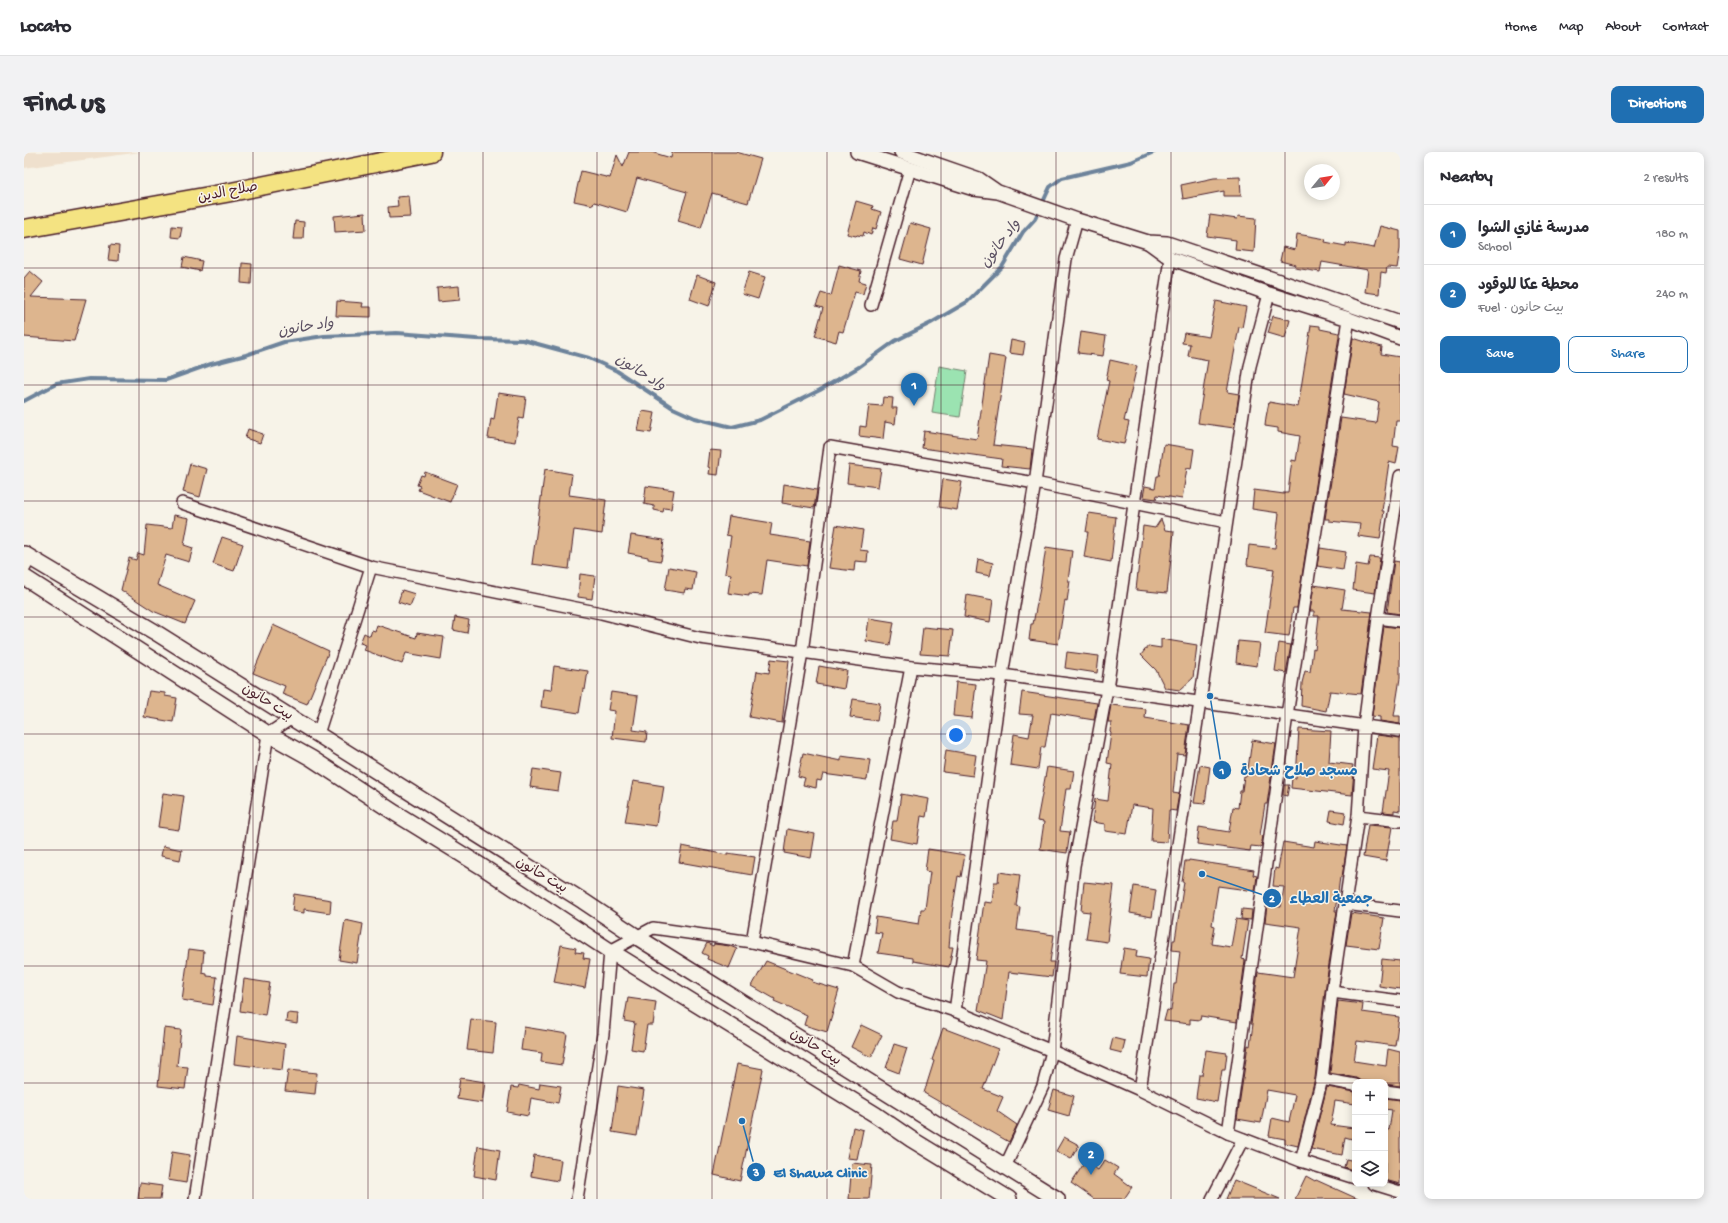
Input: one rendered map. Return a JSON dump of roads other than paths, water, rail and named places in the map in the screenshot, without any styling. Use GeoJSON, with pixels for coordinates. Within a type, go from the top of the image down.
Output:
{"type":"FeatureCollection","features":[{"type":"Feature","properties":{"kind":"highway","name":"صلاح الدين"},"geometry":{"type":"LineString","coordinates":[[24,229],[226,193],[431,152]]}},
{"type":"Feature","properties":{"kind":"main road","name":"بيت حانون"},"geometry":{"type":"LineString","coordinates":[[26,560],[102,600],[318,734],[583,901],[637,937],[1057,1199]]}},
{"type":"Feature","properties":{"kind":"main road","name":"بيت حانون"},"geometry":{"type":"LineString","coordinates":[[24,577],[268,734],[311,758],[395,813],[482,866],[610,951],[876,1115],[910,1139],[1009,1199]]}},
{"type":"Feature","properties":{"kind":"street"},"geometry":{"type":"LineString","coordinates":[[858,152],[974,189],[998,192],[1071,218],[1148,242],[1167,243],[1400,322]]}},
{"type":"Feature","properties":{"kind":"street"},"geometry":{"type":"LineString","coordinates":[[901,152],[979,179],[998,192]]}},
{"type":"Feature","properties":{"kind":"street"},"geometry":{"type":"LineString","coordinates":[[871,305],[910,169]]}},
{"type":"Feature","properties":{"kind":"street"},"geometry":{"type":"LineString","coordinates":[[955,1011],[1002,675],[1035,483],[1071,218]]}},
{"type":"Feature","properties":{"kind":"street"},"geometry":{"type":"LineString","coordinates":[[1148,242],[1170,258],[1269,294],[1349,318],[1400,338]]}},
{"type":"Feature","properties":{"kind":"street"},"geometry":{"type":"LineString","coordinates":[[1005,1167],[1043,1086],[1052,1050],[1074,866],[1107,688],[1170,258]]}},
{"type":"Feature","properties":{"kind":"street"},"geometry":{"type":"LineString","coordinates":[[1140,1090],[1250,366],[1269,294]]}},
{"type":"Feature","properties":{"kind":"street"},"geometry":{"type":"LineString","coordinates":[[1228,1133],[1287,715],[1349,318]]}},
{"type":"Feature","properties":{"kind":"street"},"geometry":{"type":"LineString","coordinates":[[752,942],[802,652],[830,448],[1035,483],[1226,522]]}},
{"type":"Feature","properties":{"kind":"street"},"geometry":{"type":"LineString","coordinates":[[1301,1161],[1322,1080],[1332,992],[1358,816],[1364,726],[1378,618],[1396,525],[1400,476]]}},
{"type":"Feature","properties":{"kind":"street"},"geometry":{"type":"LineString","coordinates":[[182,503],[371,566],[601,612],[700,638],[911,666],[1002,675],[1107,688],[1400,730]]}},
{"type":"Feature","properties":{"kind":"street"},"geometry":{"type":"LineString","coordinates":[[318,734],[371,566]]}},
{"type":"Feature","properties":{"kind":"street"},"geometry":{"type":"LineString","coordinates":[[1378,618],[1400,621]]}},
{"type":"Feature","properties":{"kind":"street"},"geometry":{"type":"LineString","coordinates":[[852,966],[911,666]]}},
{"type":"Feature","properties":{"kind":"street"},"geometry":{"type":"LineString","coordinates":[[195,1199],[268,734],[292,718]]}},
{"type":"Feature","properties":{"kind":"street"},"geometry":{"type":"LineString","coordinates":[[1358,816],[1400,821]]}},
{"type":"Feature","properties":{"kind":"street"},"geometry":{"type":"LineString","coordinates":[[1345,904],[1400,912]]}},
{"type":"Feature","properties":{"kind":"street"},"geometry":{"type":"LineString","coordinates":[[577,1199],[603,1034],[610,951],[653,928],[752,942],[852,966],[898,992],[955,1011],[1052,1050],[1140,1090],[1228,1133],[1301,1161],[1352,1177]]}},
{"type":"Feature","properties":{"kind":"street"},"geometry":{"type":"LineString","coordinates":[[1332,992],[1400,1001]]}},
{"type":"Feature","properties":{"kind":"street"},"geometry":{"type":"LineString","coordinates":[[1322,1080],[1352,1085]]}},
{"type":"Feature","properties":{"kind":"street"},"geometry":{"type":"LineString","coordinates":[[1388,1091],[1400,1093]]}},
{"type":"Feature","properties":{"kind":"street"},"geometry":{"type":"LineString","coordinates":[[1212,1199],[1243,1139]]}},
{"type":"Feature","properties":{"kind":"street"},"geometry":{"type":"LineString","coordinates":[[1384,1187],[1400,1192]]}},
{"type":"Feature","properties":{"kind":"waterway","name":"واد حانون"},"geometry":{"type":"LineString","coordinates":[[24,401],[56,384],[89,379],[166,380],[211,364],[246,355],[284,342],[324,336],[397,333],[476,339],[523,340],[589,358],[617,371],[673,408],[695,418],[732,427],[760,420],[820,390],[859,367],[895,341],[931,323],[967,302],[1002,267],[1023,232],[1035,219],[1050,187],[1062,178],[1131,162],[1154,152]]}},
{"type":"Feature","properties":{"kind":"place","name":"مدرسة غازي الشوا"},"geometry":{"type":"Point","coordinates":[914,406]}},
{"type":"Feature","properties":{"kind":"place","name":"مسجد صلاح شحادة"},"geometry":{"type":"Point","coordinates":[1210,696]}},
{"type":"Feature","properties":{"kind":"place","name":"جمعية العطاء"},"geometry":{"type":"Point","coordinates":[1202,874]}},
{"type":"Feature","properties":{"kind":"place","name":"El Shawa Clinic"},"geometry":{"type":"Point","coordinates":[742,1121]}},
{"type":"Feature","properties":{"kind":"place","name":"محطة عكا للوقود"},"geometry":{"type":"Point","coordinates":[1091,1175]}}]}
